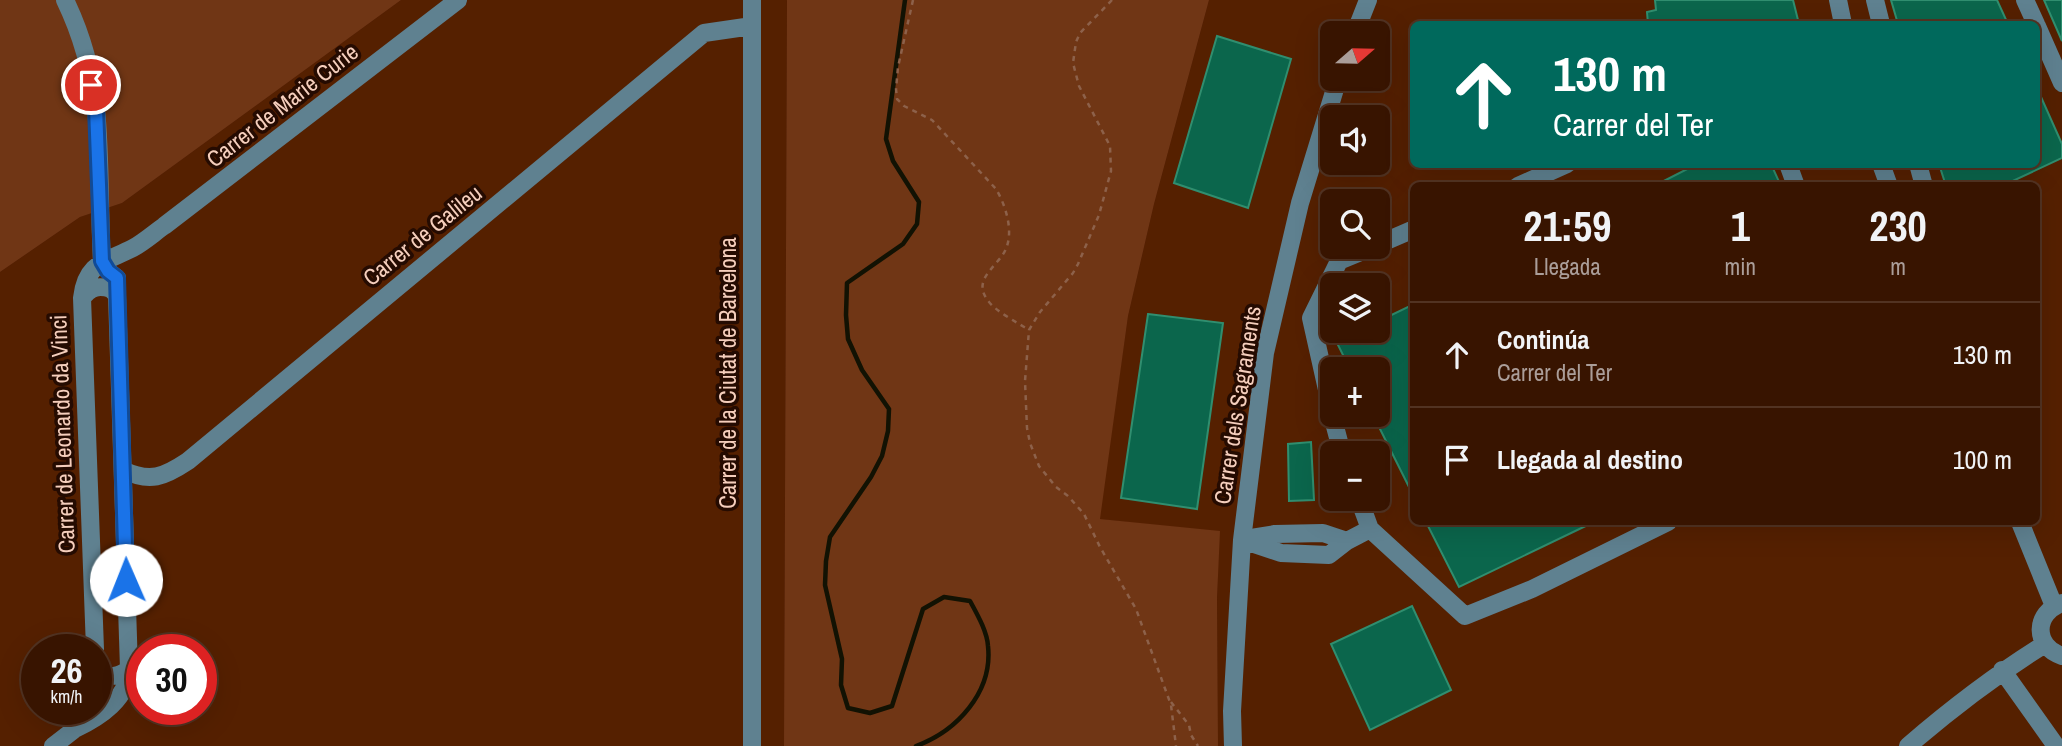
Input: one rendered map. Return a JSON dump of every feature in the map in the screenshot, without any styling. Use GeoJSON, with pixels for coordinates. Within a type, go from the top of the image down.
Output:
{"type":"FeatureCollection","features":[{"type":"Feature","properties":{"kind":"street"},"geometry":{"type":"LineString","coordinates":[[65,0],[86,61],[96,108],[102,261],[117,287],[128,634]]}},
{"type":"Feature","properties":{"kind":"street","name":"Carrer de Marie Curie"},"geometry":{"type":"LineString","coordinates":[[117,287],[123,262],[134,248],[458,0]]}},
{"type":"Feature","properties":{"kind":"street","name":"Carrer de la Ciutat de Barcelona"},"geometry":{"type":"LineString","coordinates":[[751,0],[752,746]]}},
{"type":"Feature","properties":{"kind":"street"},"geometry":{"type":"LineString","coordinates":[[1360,21],[1368,0]]}},
{"type":"Feature","properties":{"kind":"street"},"geometry":{"type":"LineString","coordinates":[[1838,0],[1842,21]]}},
{"type":"Feature","properties":{"kind":"street"},"geometry":{"type":"LineString","coordinates":[[1875,0],[1880,21]]}},
{"type":"Feature","properties":{"kind":"street"},"geometry":{"type":"LineString","coordinates":[[2025,0],[2035,21]]}},
{"type":"Feature","properties":{"kind":"street","name":"Carrer de Galileu"},"geometry":{"type":"LineString","coordinates":[[123,470],[138,477],[152,478],[167,474],[188,461],[704,33],[752,26]]}},
{"type":"Feature","properties":{"kind":"street"},"geometry":{"type":"LineString","coordinates":[[2040,32],[2062,83]]}},
{"type":"Feature","properties":{"kind":"street","name":"Carrer dels Sagraments"},"geometry":{"type":"LineString","coordinates":[[1233,746],[1232,711],[1242,540],[1265,354],[1300,203],[1334,91]]}},
{"type":"Feature","properties":{"kind":"street"},"geometry":{"type":"LineString","coordinates":[[1527,182],[1558,168]]}},
{"type":"Feature","properties":{"kind":"street"},"geometry":{"type":"LineString","coordinates":[[1390,239],[1410,231]]}},
{"type":"Feature","properties":{"kind":"street","name":"Carrer de Marie Curie"},"geometry":{"type":"LineString","coordinates":[[102,261],[134,248]]}},
{"type":"Feature","properties":{"kind":"street"},"geometry":{"type":"LineString","coordinates":[[1320,359],[1311,318],[1339,261],[1344,259]]}},
{"type":"Feature","properties":{"kind":"street"},"geometry":{"type":"LineString","coordinates":[[82,298],[83,287],[90,274],[102,261]]}},
{"type":"Feature","properties":{"kind":"street","name":"Carrer de Leonardo da Vinci"},"geometry":{"type":"LineString","coordinates":[[94,634],[82,298],[88,290],[95,287],[117,287]]}},
{"type":"Feature","properties":{"kind":"street"},"geometry":{"type":"LineString","coordinates":[[1363,511],[1370,529],[1465,616],[1532,589],[1662,525]]}},
{"type":"Feature","properties":{"kind":"street"},"geometry":{"type":"LineString","coordinates":[[2021,525],[2058,604],[2047,611],[2040,627],[2045,644],[2051,651],[2062,656]]}},
{"type":"Feature","properties":{"kind":"street"},"geometry":{"type":"LineString","coordinates":[[1242,540],[1281,553],[1329,555],[1347,541],[1370,529]]}},
{"type":"Feature","properties":{"kind":"street"},"geometry":{"type":"LineString","coordinates":[[1908,746],[2002,670],[2045,644]]}},
{"type":"Feature","properties":{"kind":"street"},"geometry":{"type":"LineString","coordinates":[[2002,670],[2056,746]]}},
{"type":"Feature","properties":{"kind":"street"},"geometry":{"type":"LineString","coordinates":[[75,729],[89,723],[119,698],[126,684]]}},
{"type":"Feature","properties":{"kind":"street"},"geometry":{"type":"LineString","coordinates":[[53,746],[78,725]]}},
{"type":"Feature","properties":{"kind":"path"},"geometry":{"type":"LineString","coordinates":[[914,0],[898,67],[897,99],[904,106],[932,120],[1001,197],[1009,232],[1007,249],[985,276],[982,285],[989,303],[1029,330]]}},
{"type":"Feature","properties":{"kind":"path"},"geometry":{"type":"LineString","coordinates":[[1112,0],[1080,33],[1073,63],[1079,86],[1110,146],[1112,164],[1109,181],[1099,215],[1078,264],[1029,330],[1025,397],[1027,428],[1035,458],[1056,487],[1084,514],[1104,555],[1136,609],[1169,700],[1176,746]]}},
{"type":"Feature","properties":{"kind":"path"},"geometry":{"type":"LineString","coordinates":[[1169,700],[1185,717],[1198,746]]}},
{"type":"Feature","properties":{"kind":"shaded area"},"geometry":{"type":"Polygon","coordinates":[[[0,0],[401,0],[122,203],[80,217],[0,272],[0,0]]]}},
{"type":"Feature","properties":{"kind":"shaded area"},"geometry":{"type":"Polygon","coordinates":[[[401,0],[787,0],[784,746],[0,746],[0,272],[80,217],[122,203],[401,0]]]}},
{"type":"Feature","properties":{"kind":"shaded area"},"geometry":{"type":"Polygon","coordinates":[[[787,0],[1209,0],[1154,204],[1128,316],[1100,519],[1220,531],[1217,598],[1218,746],[784,746],[787,0]]]}},
{"type":"Feature","properties":{"kind":"shaded area"},"geometry":{"type":"Polygon","coordinates":[[[1209,0],[2062,0],[2062,746],[1218,746],[1219,532],[1099,519],[1128,316],[1154,204],[1209,0]]]}},
{"type":"Feature","properties":{"kind":"building"},"geometry":{"type":"Polygon","coordinates":[[[1655,0],[1793,0],[1798,21],[1648,21],[1647,12],[1656,10],[1655,0]]]}},
{"type":"Feature","properties":{"kind":"building"},"geometry":{"type":"Polygon","coordinates":[[[1891,0],[1997,0],[2007,21],[1897,21],[1891,0]]]}},
{"type":"Feature","properties":{"kind":"building"},"geometry":{"type":"Polygon","coordinates":[[[2044,0],[2062,0],[2062,41],[2044,0]]]}},
{"type":"Feature","properties":{"kind":"building"},"geometry":{"type":"Polygon","coordinates":[[[1217,36],[1291,59],[1248,208],[1174,183],[1217,36]]]}},
{"type":"Feature","properties":{"kind":"building"},"geometry":{"type":"Polygon","coordinates":[[[2040,95],[2062,144],[2062,158],[2011,182],[1945,182],[1940,168],[2040,168],[2040,95]]]}},
{"type":"Feature","properties":{"kind":"building"},"geometry":{"type":"Polygon","coordinates":[[[1689,168],[1773,168],[1779,182],[1662,182],[1689,168]]]}},
{"type":"Feature","properties":{"kind":"building"},"geometry":{"type":"Polygon","coordinates":[[[1410,306],[1410,489],[1390,449],[1390,441],[1386,441],[1379,427],[1390,427],[1390,357],[1344,357],[1337,343],[1390,343],[1390,316],[1410,306]]]}},
{"type":"Feature","properties":{"kind":"building"},"geometry":{"type":"Polygon","coordinates":[[[1148,314],[1223,323],[1197,509],[1121,498],[1148,314]]]}},
{"type":"Feature","properties":{"kind":"building"},"geometry":{"type":"Polygon","coordinates":[[[1311,442],[1314,500],[1289,501],[1288,444],[1311,442]]]}},
{"type":"Feature","properties":{"kind":"building"},"geometry":{"type":"Polygon","coordinates":[[[1428,525],[1588,525],[1459,587],[1428,525]]]}},
{"type":"Feature","properties":{"kind":"building"},"geometry":{"type":"Polygon","coordinates":[[[1412,606],[1451,690],[1370,730],[1331,644],[1412,606]]]}},
{"type":"Feature","properties":{"kind":"waterway"},"geometry":{"type":"LineString","coordinates":[[905,0],[886,139],[893,161],[919,202],[917,224],[903,244],[847,283],[848,339],[862,370],[889,409],[888,431],[882,456],[871,477],[830,537],[825,585],[842,659],[841,685],[848,708],[870,713],[892,706],[923,609],[944,597],[970,601],[987,640],[988,663],[985,679],[969,708],[958,720],[945,731],[916,746]]}},
{"type":"Feature","properties":{"kind":"route"},"geometry":{"type":"LineString","coordinates":[[91,85],[96,108],[102,261],[108,271],[117,278],[126,580]]}}]}
